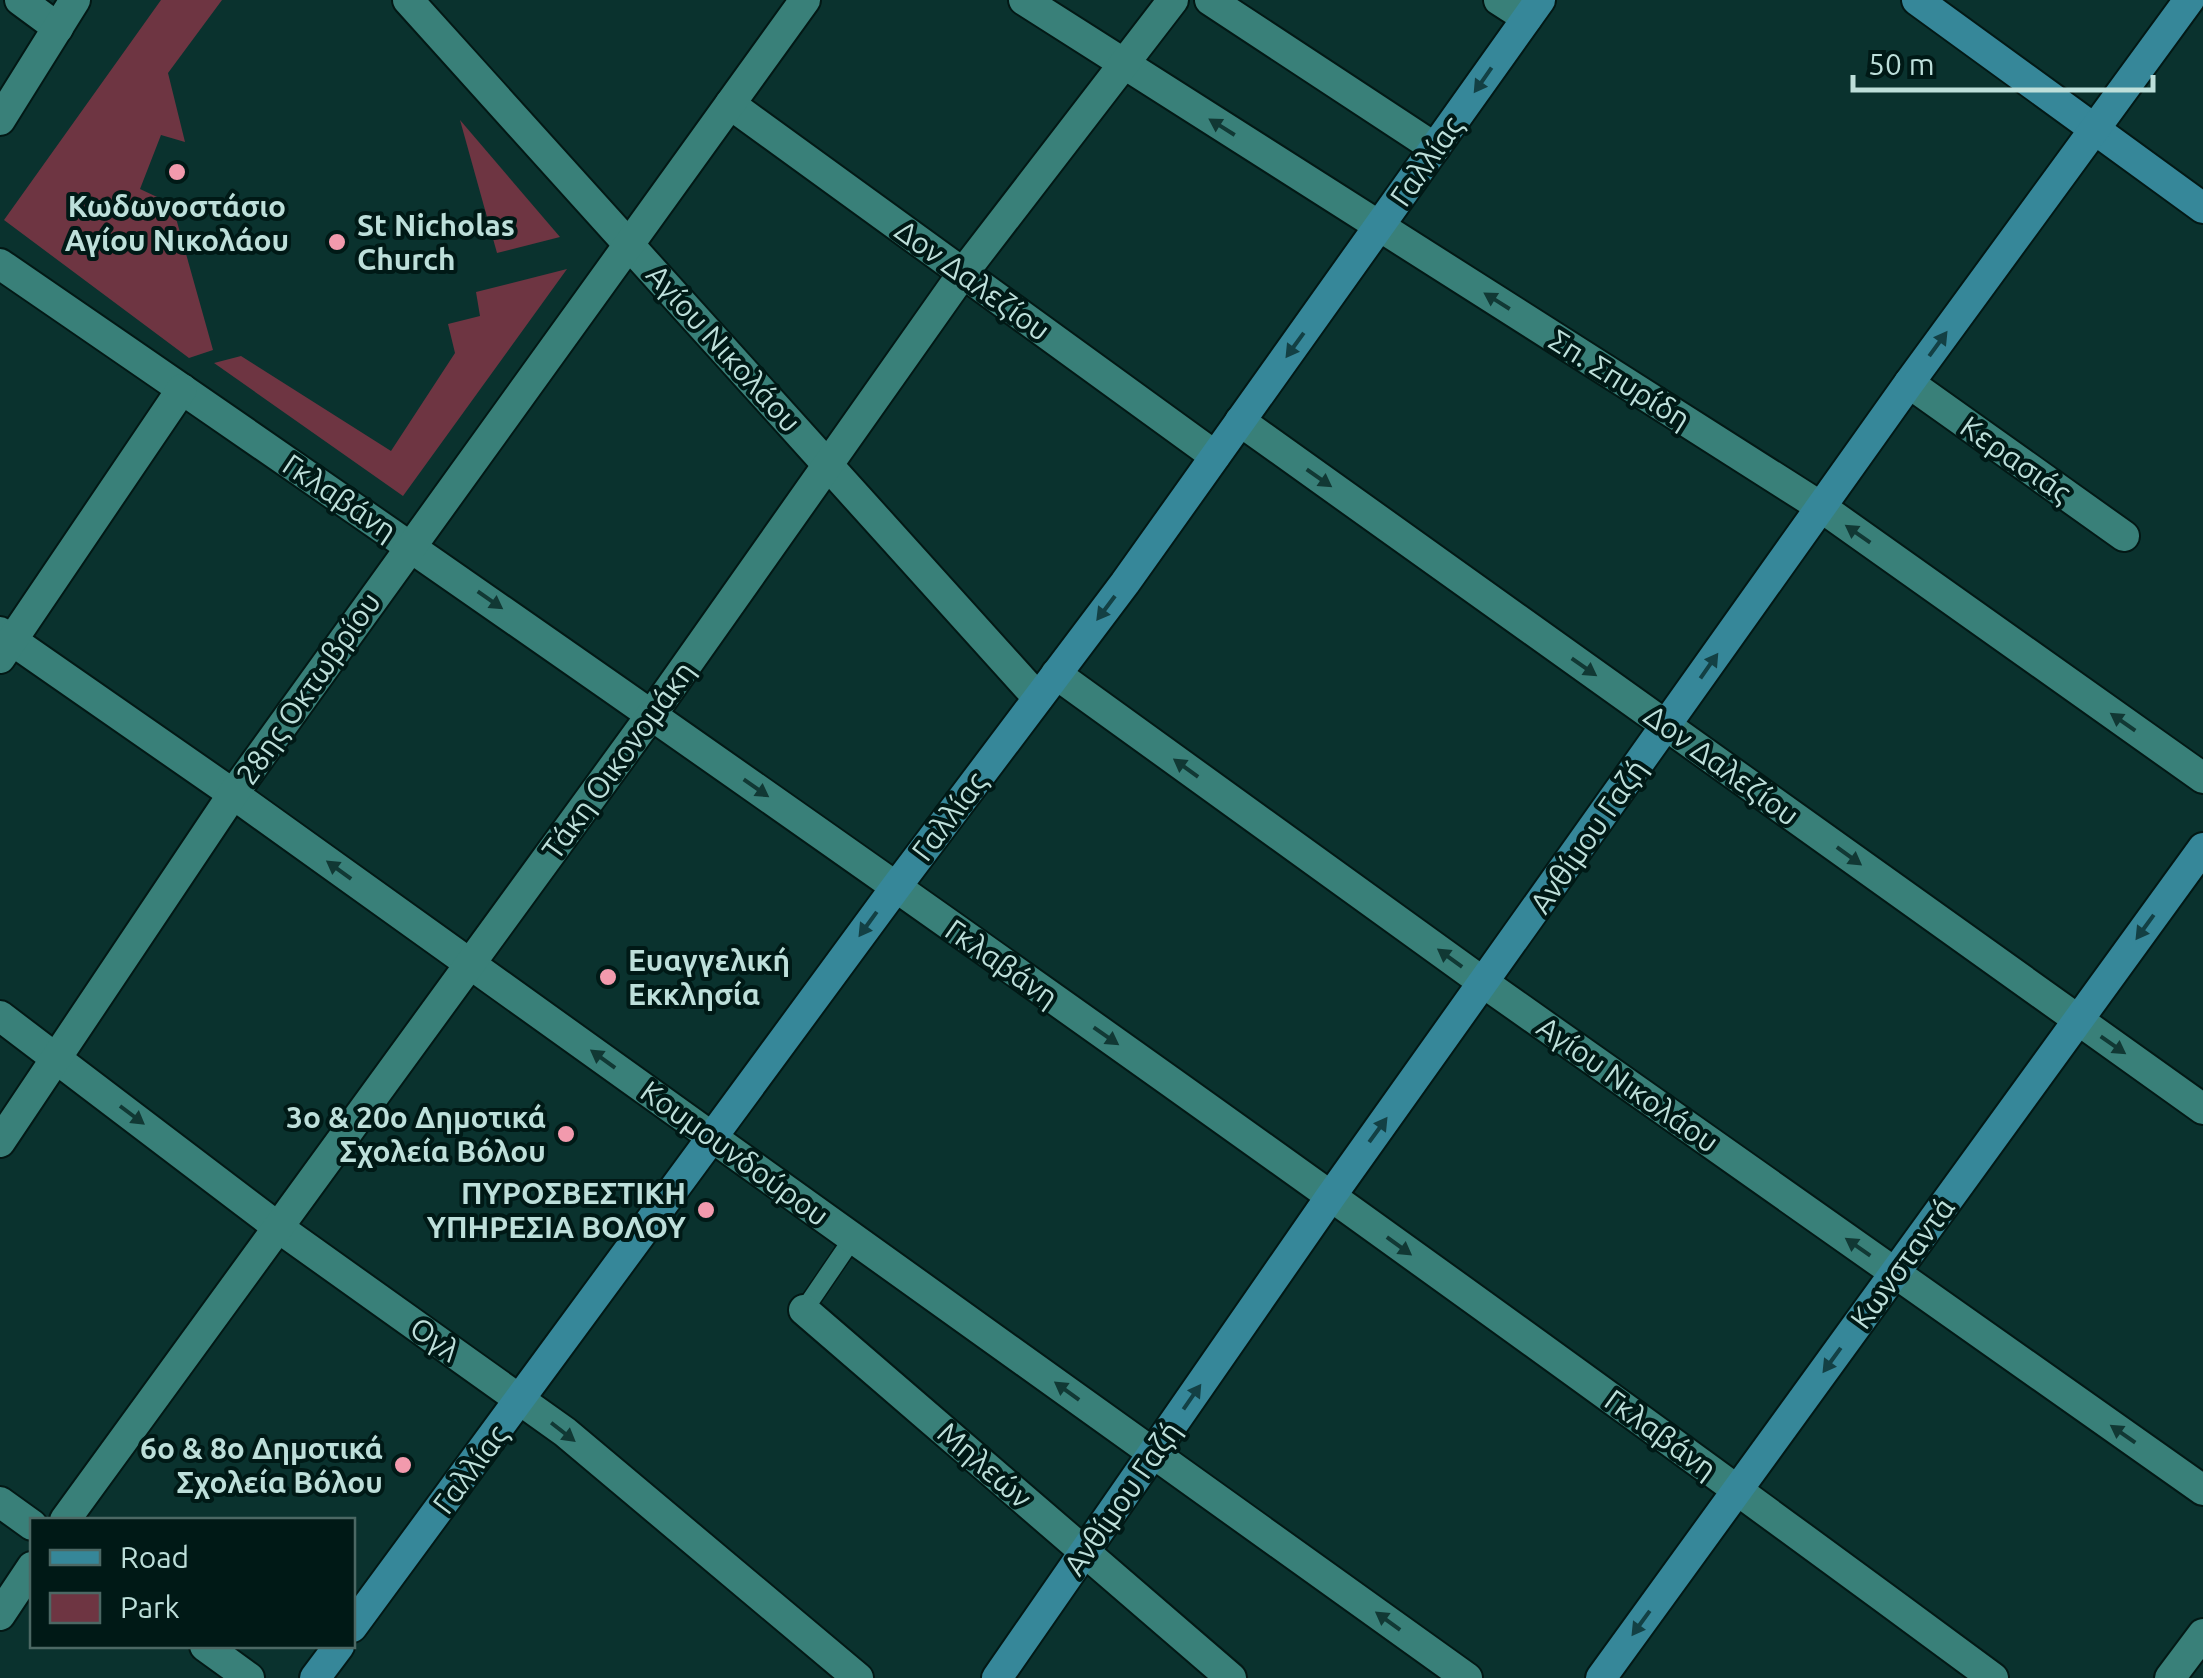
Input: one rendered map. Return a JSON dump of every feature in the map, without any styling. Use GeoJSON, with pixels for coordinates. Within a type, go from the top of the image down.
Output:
{"type":"FeatureCollection","features":[{"type":"Feature","properties":{"kind":"street"},"geometry":{"type":"LineString","coordinates":[[20,0],[58,28]]}},
{"type":"Feature","properties":{"kind":"street"},"geometry":{"type":"LineString","coordinates":[[0,120],[75,0]]}},
{"type":"Feature","properties":{"kind":"street","name":"Αγίου Νικολάου"},"geometry":{"type":"LineString","coordinates":[[408,0],[827,463],[1047,686],[1484,982],[2203,1490]]}},
{"type":"Feature","properties":{"kind":"street","name":"28ης Οκτωβρίου"},"geometry":{"type":"LineString","coordinates":[[0,1142],[233,794],[806,0]]}},
{"type":"Feature","properties":{"kind":"street","name":"Σπ. Σπυρίδη"},"geometry":{"type":"LineString","coordinates":[[1024,0],[1821,507],[2203,778]]}},
{"type":"Feature","properties":{"kind":"street","name":"Τάκη Οικονομάκη"},"geometry":{"type":"LineString","coordinates":[[66,1518],[652,714],[963,273],[1174,0]]}},
{"type":"Feature","properties":{"kind":"street"},"geometry":{"type":"LineString","coordinates":[[1210,0],[1435,148]]}},
{"type":"Feature","properties":{"kind":"street"},"geometry":{"type":"LineString","coordinates":[[1498,0],[1533,9]]}},
{"type":"Feature","properties":{"kind":"street"},"geometry":{"type":"LineString","coordinates":[[1917,0],[2203,208]]}},
{"type":"Feature","properties":{"kind":"street","name":"Ανθίμου Γαζή"},"geometry":{"type":"LineString","coordinates":[[997,1678],[1331,1196],[1909,383],[2189,0]]}},
{"type":"Feature","properties":{"kind":"street","name":"Γαλλίας"},"geometry":{"type":"LineString","coordinates":[[355,1623],[1240,422],[1533,9]]}},
{"type":"Feature","properties":{"kind":"street","name":"Δον Δαλεζίου"},"geometry":{"type":"LineString","coordinates":[[730,104],[1215,456]]}},
{"type":"Feature","properties":{"kind":"street","name":"Γκλαβάνη"},"geometry":{"type":"LineString","coordinates":[[0,264],[410,544],[896,887],[1331,1196],[1993,1678]]}},
{"type":"Feature","properties":{"kind":"street","name":"Κερασιάς"},"geometry":{"type":"LineString","coordinates":[[1909,383],[2124,536]]}},
{"type":"Feature","properties":{"kind":"street"},"geometry":{"type":"LineString","coordinates":[[4,643],[182,389]]}},
{"type":"Feature","properties":{"kind":"street","name":"Δον Δαλεζίου"},"geometry":{"type":"LineString","coordinates":[[1240,422],[2203,1109]]}},
{"type":"Feature","properties":{"kind":"street","name":"Κουμουνδούρου"},"geometry":{"type":"LineString","coordinates":[[4,643],[233,794],[1467,1678]]}},
{"type":"Feature","properties":{"kind":"street","name":"Κωνσταντά"},"geometry":{"type":"LineString","coordinates":[[1600,1678],[2203,848]]}},
{"type":"Feature","properties":{"kind":"street","name":"Ογλ"},"geometry":{"type":"LineString","coordinates":[[0,1016],[279,1228],[565,1432],[858,1678]]}},
{"type":"Feature","properties":{"kind":"street","name":"Μηλεών"},"geometry":{"type":"LineString","coordinates":[[804,1310],[1231,1678]]}},
{"type":"Feature","properties":{"kind":"street"},"geometry":{"type":"LineString","coordinates":[[0,1502],[30,1524]]}},
{"type":"Feature","properties":{"kind":"street"},"geometry":{"type":"LineString","coordinates":[[0,1616],[30,1570]]}},
{"type":"Feature","properties":{"kind":"street"},"geometry":{"type":"LineString","coordinates":[[2170,1678],[2203,1634]]}},
{"type":"Feature","properties":{"kind":"street"},"geometry":{"type":"LineString","coordinates":[[207,1648],[249,1678]]}},
{"type":"Feature","properties":{"kind":"street"},"geometry":{"type":"LineString","coordinates":[[314,1678],[337,1648]]}},
{"type":"Feature","properties":{"kind":"lane","name":"Μηλεών"},"geometry":{"type":"LineString","coordinates":[[804,1310],[853,1238]]}},
{"type":"Feature","properties":{"kind":"green space"},"geometry":{"type":"Polygon","coordinates":[[[161,0],[222,0],[168,73],[185,142],[161,135],[140,189],[172,204],[213,350],[189,358],[4,220],[161,0]]]}},
{"type":"Feature","properties":{"kind":"green space"},"geometry":{"type":"Polygon","coordinates":[[[460,120],[560,237],[497,253],[460,120]]]}},
{"type":"Feature","properties":{"kind":"green space"},"geometry":{"type":"Polygon","coordinates":[[[567,269],[403,496],[214,363],[241,356],[391,451],[455,353],[448,324],[480,316],[476,292],[567,269]]]}},
{"type":"Feature","properties":{"kind":"place","name":"Κωδωνοστάσιο Αγίου Νικολάου"},"geometry":{"type":"Point","coordinates":[177,172]}},
{"type":"Feature","properties":{"kind":"place","name":"St Nicholas Church"},"geometry":{"type":"Point","coordinates":[337,242]}},
{"type":"Feature","properties":{"kind":"place","name":"Ευαγγελική Εκκλησία"},"geometry":{"type":"Point","coordinates":[608,977]}},
{"type":"Feature","properties":{"kind":"place","name":"3ο & 20ο Δημοτικά Σχολεία Βόλου"},"geometry":{"type":"Point","coordinates":[566,1134]}},
{"type":"Feature","properties":{"kind":"place","name":"ΠΥΡΟΣΒΕΣΤΙΚΗ ΥΠΗΡΕΣΙΑ ΒΟΛΟΥ"},"geometry":{"type":"Point","coordinates":[706,1210]}},
{"type":"Feature","properties":{"kind":"place","name":"6ο & 8ο Δημοτικά Σχολεία Βόλου"},"geometry":{"type":"Point","coordinates":[403,1465]}}]}
